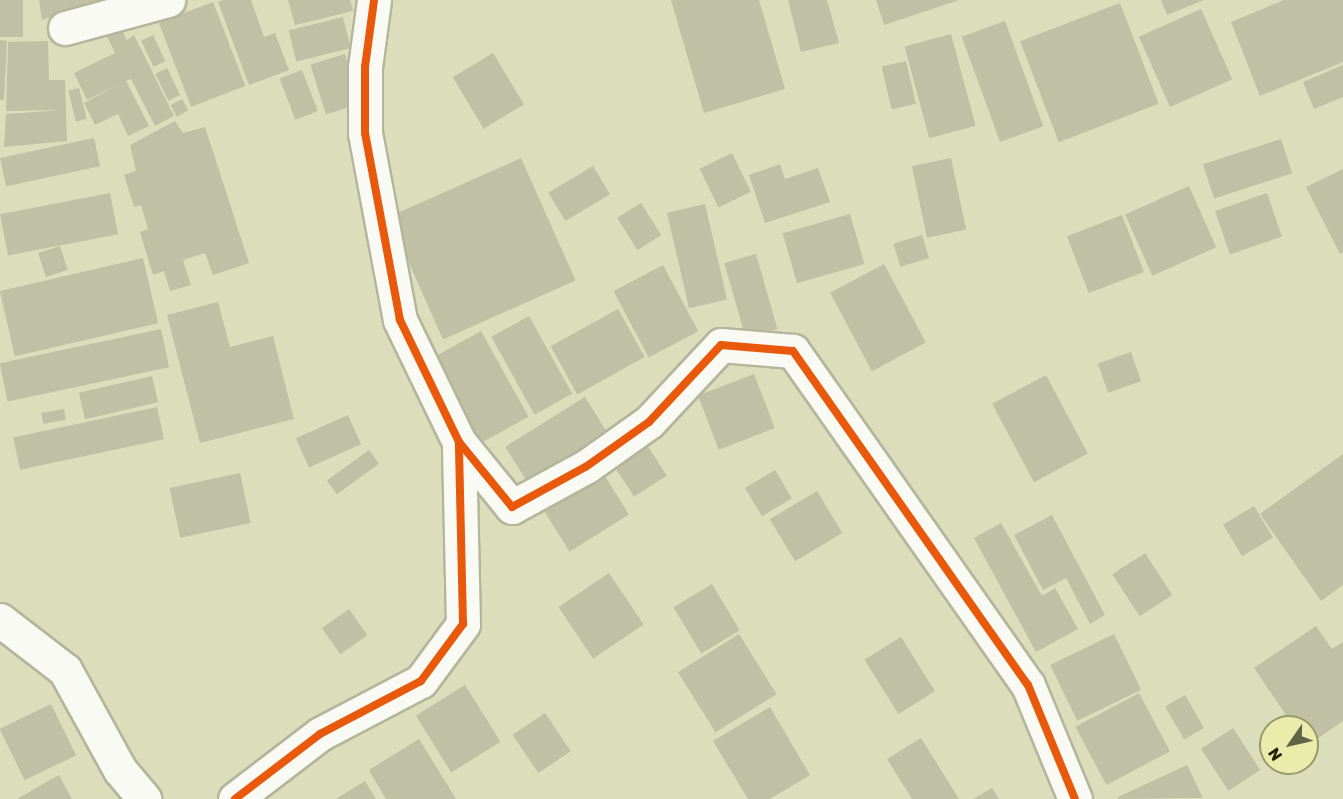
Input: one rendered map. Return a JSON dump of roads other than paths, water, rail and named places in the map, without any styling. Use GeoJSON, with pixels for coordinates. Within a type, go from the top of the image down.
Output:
{"type":"FeatureCollection","features":[{"type":"Feature","properties":{"kind":"street"},"geometry":{"type":"LineString","coordinates":[[65,28],[168,0]]}},
{"type":"Feature","properties":{"kind":"street"},"geometry":{"type":"LineString","coordinates":[[374,0],[365,67],[365,133],[400,320],[459,442],[512,507],[587,466],[649,422],[721,345],[794,351],[1028,685],[1075,799]]}},
{"type":"Feature","properties":{"kind":"street"},"geometry":{"type":"LineString","coordinates":[[235,799],[320,734],[422,681],[463,624],[459,442]]}},
{"type":"Feature","properties":{"kind":"street"},"geometry":{"type":"LineString","coordinates":[[0,620],[65,670],[120,770],[144,799]]}}]}
